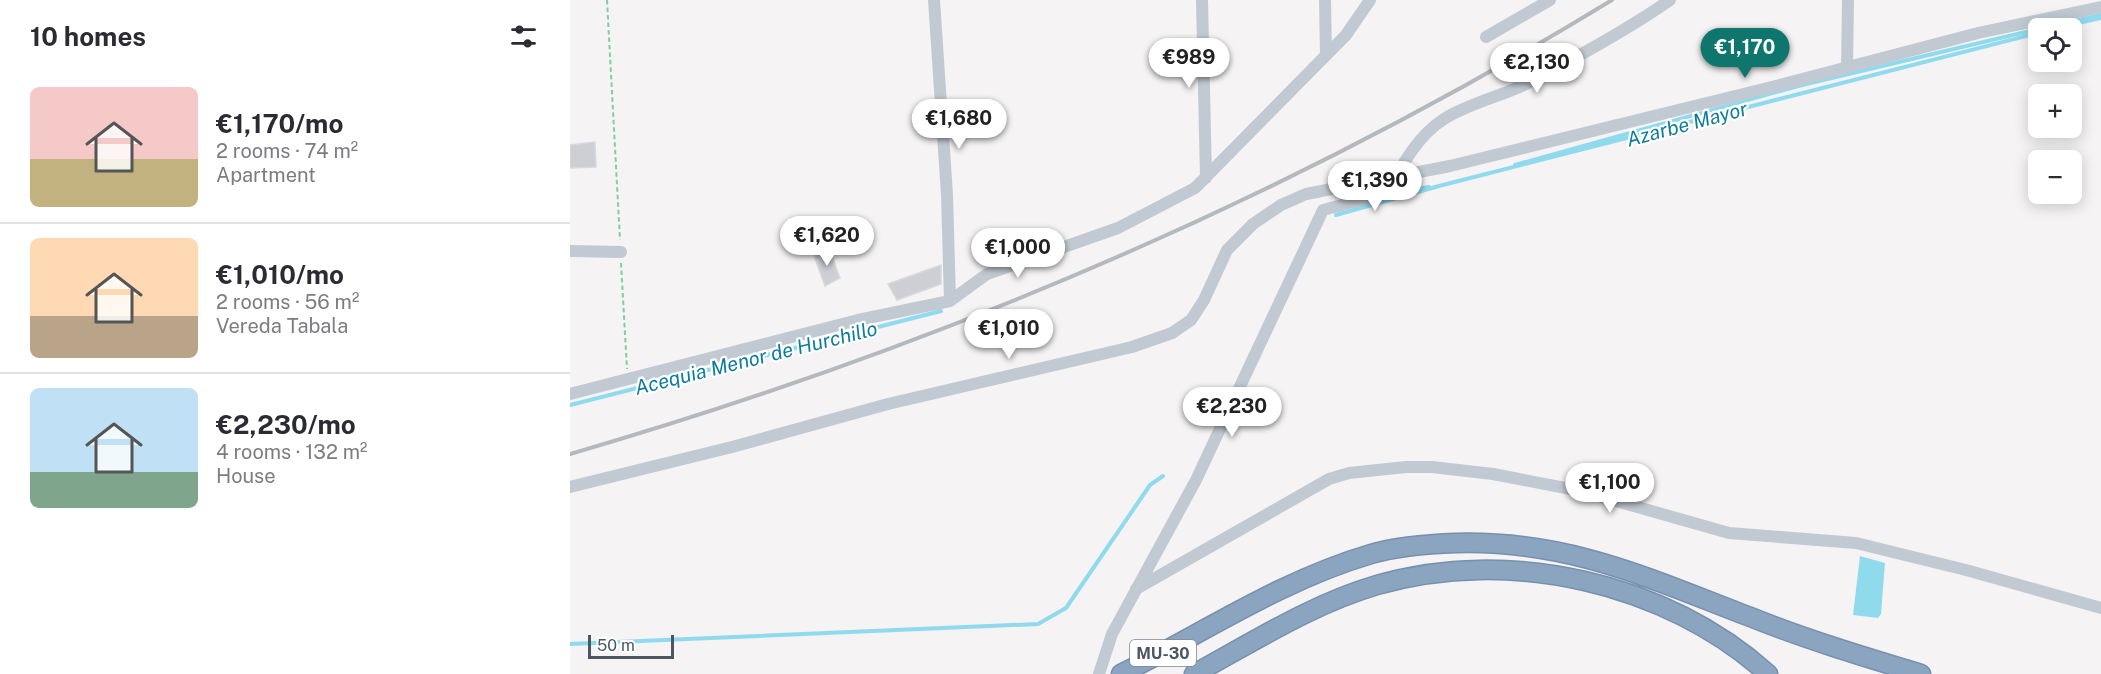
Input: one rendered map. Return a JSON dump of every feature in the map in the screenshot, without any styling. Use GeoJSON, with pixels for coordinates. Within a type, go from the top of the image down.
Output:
{"type":"FeatureCollection","features":[{"type":"Feature","properties":{"kind":"highway","name":"MU-30"},"geometry":{"type":"LineString","coordinates":[[1121,674],[1308,578],[1352,560],[1387,550],[1437,544],[1521,545],[1580,555],[1615,565],[1754,619],[1921,674]]}},
{"type":"Feature","properties":{"kind":"highway","name":"MU-30"},"geometry":{"type":"LineString","coordinates":[[1194,674],[1271,632],[1334,602],[1397,580],[1481,571],[1526,573],[1575,579],[1656,604],[1694,622],[1749,657],[1768,674]]}},
{"type":"Feature","properties":{"kind":"street"},"geometry":{"type":"LineString","coordinates":[[934,0],[950,301]]}},
{"type":"Feature","properties":{"kind":"street"},"geometry":{"type":"LineString","coordinates":[[1202,0],[1206,178]]}},
{"type":"Feature","properties":{"kind":"street"},"geometry":{"type":"LineString","coordinates":[[1325,0],[1326,55]]}},
{"type":"Feature","properties":{"kind":"street"},"geometry":{"type":"LineString","coordinates":[[570,394],[858,320],[950,301],[987,274],[1118,228],[1195,188],[1346,35],[1370,0]]}},
{"type":"Feature","properties":{"kind":"street"},"geometry":{"type":"LineString","coordinates":[[1486,37],[1550,0]]}},
{"type":"Feature","properties":{"kind":"street"},"geometry":{"type":"LineString","coordinates":[[1099,674],[1112,634],[1196,480],[1323,210],[1391,192],[1395,178],[1411,153],[1443,120],[1522,86],[1634,25],[1670,0]]}},
{"type":"Feature","properties":{"kind":"street"},"geometry":{"type":"LineString","coordinates":[[1847,68],[1848,0]]}},
{"type":"Feature","properties":{"kind":"street"},"geometry":{"type":"LineString","coordinates":[[570,487],[732,447],[888,404],[1132,346],[1172,333],[1191,320],[1204,300],[1227,250],[1252,224],[1281,205],[1306,194],[1395,178],[1587,133],[1978,33],[2101,7]]}},
{"type":"Feature","properties":{"kind":"street"},"geometry":{"type":"LineString","coordinates":[[570,251],[621,252]]}},
{"type":"Feature","properties":{"kind":"street"},"geometry":{"type":"LineString","coordinates":[[1136,589],[1329,479],[1349,473],[1432,467],[1492,474],[1581,490],[1729,533],[1856,543],[1966,570],[2101,609]]}},
{"type":"Feature","properties":{"kind":"path"},"geometry":{"type":"LineString","coordinates":[[606,0],[627,379]]}},
{"type":"Feature","properties":{"kind":"water"},"geometry":{"type":"Polygon","coordinates":[[[1860,556],[1885,563],[1881,614],[1878,618],[1853,615],[1860,556]]]}},
{"type":"Feature","properties":{"kind":"building"},"geometry":{"type":"Polygon","coordinates":[[[595,142],[596,167],[570,168],[570,145],[595,142]]]}},
{"type":"Feature","properties":{"kind":"building"},"geometry":{"type":"Polygon","coordinates":[[[829,249],[840,278],[825,286],[813,253],[829,249]]]}},
{"type":"Feature","properties":{"kind":"building"},"geometry":{"type":"Polygon","coordinates":[[[941,265],[941,284],[897,300],[888,284],[941,265]]]}},
{"type":"Feature","properties":{"kind":"waterway","name":"Acequia Menor de Hurchillo"},"geometry":{"type":"LineString","coordinates":[[2082,19],[2101,15]]}},
{"type":"Feature","properties":{"kind":"waterway","name":"Acequia Menor de Hurchillo"},"geometry":{"type":"LineString","coordinates":[[2082,22],[2101,18]]}},
{"type":"Feature","properties":{"kind":"waterway","name":"Acequia Menor de Hurchillo"},"geometry":{"type":"LineString","coordinates":[[1515,165],[1798,86],[2028,31]]}},
{"type":"Feature","properties":{"kind":"waterway","name":"Azarbe Mayor"},"geometry":{"type":"LineString","coordinates":[[1336,215],[1439,186],[2028,36]]}},
{"type":"Feature","properties":{"kind":"waterway","name":"Acequia Menor de Hurchillo"},"geometry":{"type":"LineString","coordinates":[[1406,191],[1429,187]]}},
{"type":"Feature","properties":{"kind":"waterway","name":"Acequia Menor de Hurchillo"},"geometry":{"type":"LineString","coordinates":[[570,405],[941,311]]}},
{"type":"Feature","properties":{"kind":"waterway","name":"Acequia Menor de Hurchillo"},"geometry":{"type":"LineString","coordinates":[[838,339],[861,336]]}},
{"type":"Feature","properties":{"kind":"waterway"},"geometry":{"type":"LineString","coordinates":[[570,644],[1038,624],[1066,608],[1150,485],[1163,476]]}},
{"type":"Feature","properties":{"kind":"railway"},"geometry":{"type":"LineString","coordinates":[[570,454],[706,412],[841,366],[975,316],[1106,262],[1236,203],[1364,140],[1489,72],[1612,0]]}}]}
